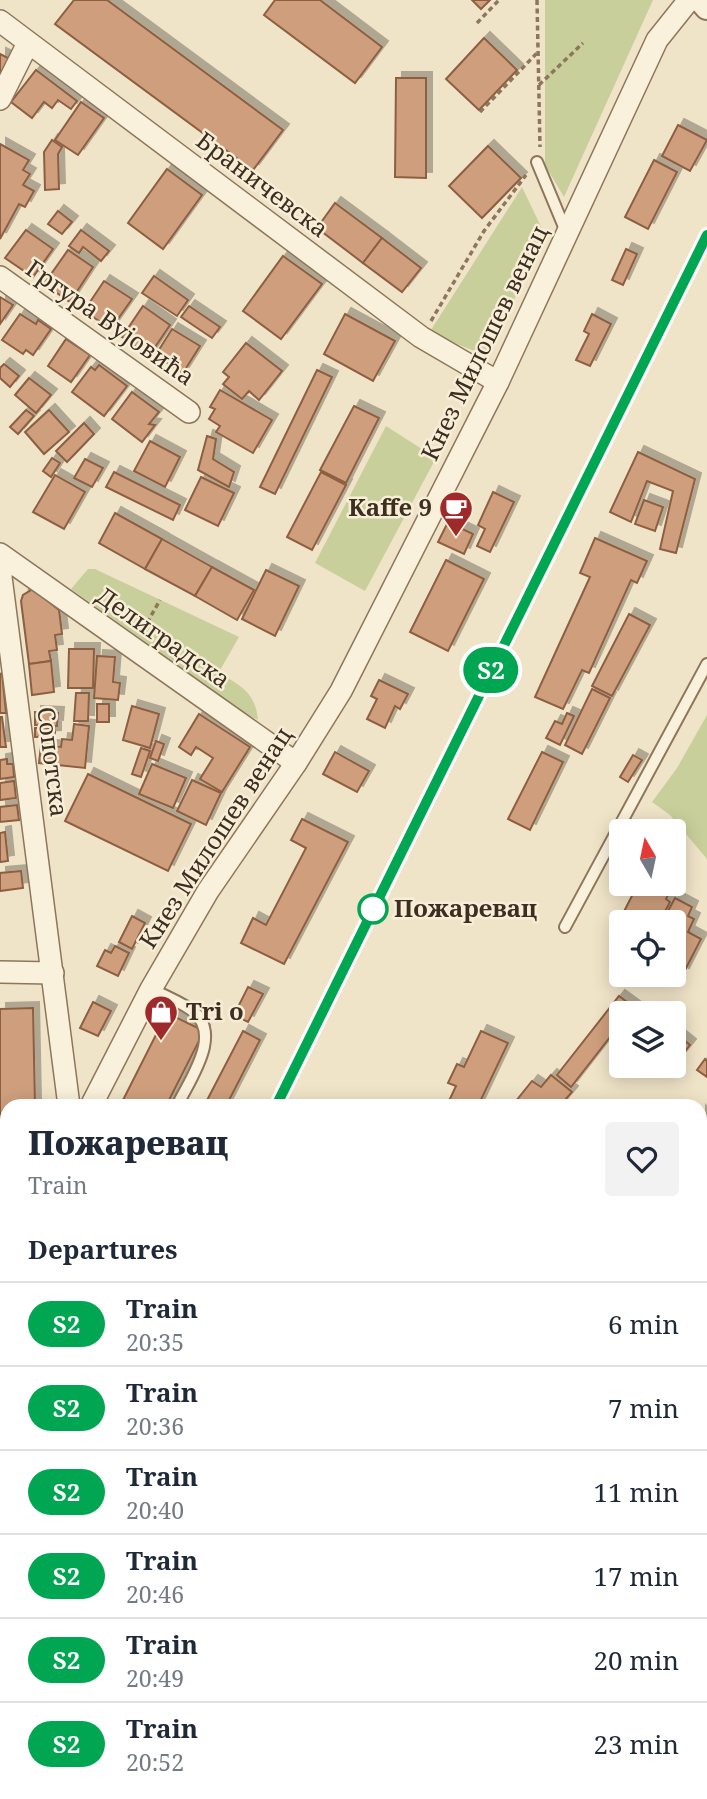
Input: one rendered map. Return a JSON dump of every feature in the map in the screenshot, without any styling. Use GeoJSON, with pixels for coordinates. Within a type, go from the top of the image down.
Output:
{"type":"FeatureCollection","features":[{"type":"Feature","properties":{"kind":"street","name":"Кнез Милошев венац"},"geometry":{"type":"LineString","coordinates":[[95,1099],[151,989],[208,891],[296,763],[341,691],[498,382],[657,40],[689,0]]}},
{"type":"Feature","properties":{"kind":"street"},"geometry":{"type":"LineString","coordinates":[[701,0],[707,7]]}},
{"type":"Feature","properties":{"kind":"street","name":"Браничевска"},"geometry":{"type":"LineString","coordinates":[[0,21],[421,337],[498,382]]}},
{"type":"Feature","properties":{"kind":"street"},"geometry":{"type":"LineString","coordinates":[[0,99],[28,43]]}},
{"type":"Feature","properties":{"kind":"street","name":"Гргура Вујовића"},"geometry":{"type":"LineString","coordinates":[[0,278],[189,412]]}},
{"type":"Feature","properties":{"kind":"street","name":"Делиградска"},"geometry":{"type":"LineString","coordinates":[[2,567],[296,763]]}},
{"type":"Feature","properties":{"kind":"street","name":"Сопотска"},"geometry":{"type":"LineString","coordinates":[[2,567],[68,1099]]}},
{"type":"Feature","properties":{"kind":"street"},"geometry":{"type":"LineString","coordinates":[[0,972],[53,973]]}},
{"type":"Feature","properties":{"kind":"lane"},"geometry":{"type":"LineString","coordinates":[[537,162],[567,234]]}},
{"type":"Feature","properties":{"kind":"lane"},"geometry":{"type":"LineString","coordinates":[[565,927],[707,664]]}},
{"type":"Feature","properties":{"kind":"lane"},"geometry":{"type":"LineString","coordinates":[[151,989],[191,1009],[203,1023],[203,1053],[180,1099]]}},
{"type":"Feature","properties":{"kind":"path"},"geometry":{"type":"LineString","coordinates":[[477,23],[499,0]]}},
{"type":"Feature","properties":{"kind":"path"},"geometry":{"type":"LineString","coordinates":[[421,337],[484,230],[537,162],[540,153],[537,0]]}},
{"type":"Feature","properties":{"kind":"path"},"geometry":{"type":"LineString","coordinates":[[538,86],[583,43]]}},
{"type":"Feature","properties":{"kind":"path"},"geometry":{"type":"LineString","coordinates":[[480,112],[538,52]]}},
{"type":"Feature","properties":{"kind":"path"},"geometry":{"type":"LineString","coordinates":[[139,638],[160,600]]}},
{"type":"Feature","properties":{"kind":"path"},"geometry":{"type":"LineString","coordinates":[[147,623],[159,629]]}},
{"type":"Feature","properties":{"kind":"green space"},"geometry":{"type":"Polygon","coordinates":[[[545,0],[653,0],[564,197],[545,165],[545,0]]]}},
{"type":"Feature","properties":{"kind":"green space"},"geometry":{"type":"Polygon","coordinates":[[[522,187],[545,235],[487,356],[429,333],[522,187]]]}},
{"type":"Feature","properties":{"kind":"green space"},"geometry":{"type":"Polygon","coordinates":[[[386,426],[436,458],[365,591],[315,563],[386,426]]]}},
{"type":"Feature","properties":{"kind":"green space"},"geometry":{"type":"Polygon","coordinates":[[[88,569],[95,569],[239,637],[219,672],[246,691],[254,702],[258,720],[71,589],[88,569]]]}},
{"type":"Feature","properties":{"kind":"green space"},"geometry":{"type":"Polygon","coordinates":[[[707,715],[707,859],[686,834],[686,819],[673,819],[652,802],[677,768],[707,715]]]}},
{"type":"Feature","properties":{"kind":"building"},"geometry":{"type":"Polygon","coordinates":[[[74,0],[107,0],[283,130],[253,170],[55,24],[74,0]]]}},
{"type":"Feature","properties":{"kind":"building"},"geometry":{"type":"Polygon","coordinates":[[[275,0],[320,0],[382,47],[355,83],[264,15],[275,0]]]}},
{"type":"Feature","properties":{"kind":"building"},"geometry":{"type":"Polygon","coordinates":[[[472,0],[490,0],[481,9],[472,0]]]}},
{"type":"Feature","properties":{"kind":"building"},"geometry":{"type":"Polygon","coordinates":[[[484,38],[517,70],[479,110],[446,79],[484,38]]]}},
{"type":"Feature","properties":{"kind":"building"},"geometry":{"type":"Polygon","coordinates":[[[0,54],[10,59],[0,77],[0,54]]]}},
{"type":"Feature","properties":{"kind":"building"},"geometry":{"type":"Polygon","coordinates":[[[36,70],[77,101],[71,109],[58,100],[52,108],[44,102],[32,118],[11,102],[36,70]]]}},
{"type":"Feature","properties":{"kind":"building"},"geometry":{"type":"Polygon","coordinates":[[[396,78],[426,78],[426,178],[395,177],[396,78]]]}},
{"type":"Feature","properties":{"kind":"building"},"geometry":{"type":"Polygon","coordinates":[[[81,102],[104,118],[78,155],[55,140],[81,102]]]}},
{"type":"Feature","properties":{"kind":"building"},"geometry":{"type":"Polygon","coordinates":[[[678,125],[707,140],[690,171],[662,156],[678,125]]]}},
{"type":"Feature","properties":{"kind":"building"},"geometry":{"type":"Polygon","coordinates":[[[52,140],[62,147],[58,154],[59,189],[45,190],[44,152],[52,140]]]}},
{"type":"Feature","properties":{"kind":"building"},"geometry":{"type":"Polygon","coordinates":[[[0,144],[29,160],[23,170],[30,174],[23,185],[34,191],[25,207],[19,204],[0,239],[0,144]]]}},
{"type":"Feature","properties":{"kind":"building"},"geometry":{"type":"Polygon","coordinates":[[[488,146],[521,178],[482,218],[449,186],[488,146]]]}},
{"type":"Feature","properties":{"kind":"building"},"geometry":{"type":"Polygon","coordinates":[[[654,160],[677,172],[648,229],[625,217],[654,160]]]}},
{"type":"Feature","properties":{"kind":"building"},"geometry":{"type":"Polygon","coordinates":[[[167,169],[202,195],[163,249],[128,223],[167,169]]]}},
{"type":"Feature","properties":{"kind":"building"},"geometry":{"type":"Polygon","coordinates":[[[335,203],[382,238],[363,263],[317,228],[335,203]]]}},
{"type":"Feature","properties":{"kind":"building"},"geometry":{"type":"Polygon","coordinates":[[[58,211],[72,222],[62,234],[48,224],[58,211]]]}},
{"type":"Feature","properties":{"kind":"building"},"geometry":{"type":"Polygon","coordinates":[[[26,230],[53,249],[33,277],[5,258],[26,230]]]}},
{"type":"Feature","properties":{"kind":"building"},"geometry":{"type":"Polygon","coordinates":[[[81,230],[109,251],[101,261],[83,247],[79,253],[69,246],[81,230]]]}},
{"type":"Feature","properties":{"kind":"building"},"geometry":{"type":"Polygon","coordinates":[[[382,238],[421,268],[402,292],[363,263],[382,238]]]}},
{"type":"Feature","properties":{"kind":"building"},"geometry":{"type":"Polygon","coordinates":[[[626,249],[637,254],[623,285],[612,280],[626,249]]]}},
{"type":"Feature","properties":{"kind":"building"},"geometry":{"type":"Polygon","coordinates":[[[68,250],[93,267],[70,302],[44,284],[68,250]]]}},
{"type":"Feature","properties":{"kind":"building"},"geometry":{"type":"Polygon","coordinates":[[[283,256],[322,284],[281,339],[243,311],[283,256]]]}},
{"type":"Feature","properties":{"kind":"building"},"geometry":{"type":"Polygon","coordinates":[[[154,276],[188,300],[177,316],[142,293],[154,276]]]}},
{"type":"Feature","properties":{"kind":"building"},"geometry":{"type":"Polygon","coordinates":[[[104,281],[132,299],[111,329],[84,311],[104,281]]]}},
{"type":"Feature","properties":{"kind":"building"},"geometry":{"type":"Polygon","coordinates":[[[0,297],[13,305],[0,324],[0,297]]]}},
{"type":"Feature","properties":{"kind":"building"},"geometry":{"type":"Polygon","coordinates":[[[143,306],[170,325],[149,356],[122,337],[143,306]]]}},
{"type":"Feature","properties":{"kind":"building"},"geometry":{"type":"Polygon","coordinates":[[[189,306],[220,327],[212,338],[181,317],[189,306]]]}},
{"type":"Feature","properties":{"kind":"building"},"geometry":{"type":"Polygon","coordinates":[[[20,314],[36,324],[38,320],[51,329],[33,355],[26,350],[23,354],[2,340],[20,314]]]}},
{"type":"Feature","properties":{"kind":"building"},"geometry":{"type":"Polygon","coordinates":[[[345,314],[395,341],[373,381],[324,354],[345,314]]]}},
{"type":"Feature","properties":{"kind":"building"},"geometry":{"type":"Polygon","coordinates":[[[592,314],[611,324],[590,366],[576,360],[589,334],[584,331],[592,314]]]}},
{"type":"Feature","properties":{"kind":"building"},"geometry":{"type":"Polygon","coordinates":[[[172,329],[200,346],[183,373],[155,356],[172,329]]]}},
{"type":"Feature","properties":{"kind":"building"},"geometry":{"type":"Polygon","coordinates":[[[66,339],[90,355],[71,382],[48,366],[66,339]]]}},
{"type":"Feature","properties":{"kind":"building"},"geometry":{"type":"Polygon","coordinates":[[[246,343],[282,371],[259,400],[249,391],[242,399],[223,384],[229,377],[223,372],[246,343]]]}},
{"type":"Feature","properties":{"kind":"building"},"geometry":{"type":"Polygon","coordinates":[[[4,364],[19,376],[10,387],[0,378],[0,368],[4,364]]]}},
{"type":"Feature","properties":{"kind":"building"},"geometry":{"type":"Polygon","coordinates":[[[99,365],[127,386],[104,416],[72,392],[91,367],[95,370],[99,365]]]}},
{"type":"Feature","properties":{"kind":"building"},"geometry":{"type":"Polygon","coordinates":[[[317,370],[332,377],[275,494],[260,487],[317,370]]]}},
{"type":"Feature","properties":{"kind":"building"},"geometry":{"type":"Polygon","coordinates":[[[29,378],[51,395],[36,413],[15,395],[29,378]]]}},
{"type":"Feature","properties":{"kind":"building"},"geometry":{"type":"Polygon","coordinates":[[[220,390],[272,420],[253,453],[216,432],[220,426],[209,419],[215,409],[210,407],[220,390]]]}},
{"type":"Feature","properties":{"kind":"building"},"geometry":{"type":"Polygon","coordinates":[[[132,392],[159,412],[149,424],[155,425],[142,442],[112,419],[132,392]]]}},
{"type":"Feature","properties":{"kind":"building"},"geometry":{"type":"Polygon","coordinates":[[[354,406],[379,418],[346,483],[320,470],[354,406]]]}},
{"type":"Feature","properties":{"kind":"building"},"geometry":{"type":"Polygon","coordinates":[[[26,410],[34,416],[18,434],[10,427],[26,410]]]}},
{"type":"Feature","properties":{"kind":"building"},"geometry":{"type":"Polygon","coordinates":[[[49,410],[69,432],[44,454],[25,432],[49,410]]]}},
{"type":"Feature","properties":{"kind":"building"},"geometry":{"type":"Polygon","coordinates":[[[84,423],[94,434],[67,462],[56,451],[84,423]]]}},
{"type":"Feature","properties":{"kind":"building"},"geometry":{"type":"Polygon","coordinates":[[[207,436],[216,439],[213,459],[234,472],[229,487],[198,470],[207,436]]]}},
{"type":"Feature","properties":{"kind":"building"},"geometry":{"type":"Polygon","coordinates":[[[150,441],[180,457],[165,487],[134,471],[150,441]]]}},
{"type":"Feature","properties":{"kind":"building"},"geometry":{"type":"Polygon","coordinates":[[[638,452],[695,479],[676,553],[660,549],[673,491],[647,481],[631,522],[610,512],[638,452]]]}},
{"type":"Feature","properties":{"kind":"building"},"geometry":{"type":"Polygon","coordinates":[[[52,458],[60,463],[51,477],[43,471],[52,458]]]}},
{"type":"Feature","properties":{"kind":"building"},"geometry":{"type":"Polygon","coordinates":[[[85,459],[103,468],[92,487],[74,478],[85,459]]]}},
{"type":"Feature","properties":{"kind":"building"},"geometry":{"type":"Polygon","coordinates":[[[114,472],[180,505],[173,520],[106,487],[114,472]]]}},
{"type":"Feature","properties":{"kind":"building"},"geometry":{"type":"Polygon","coordinates":[[[321,472],[346,485],[312,550],[287,537],[321,472]]]}},
{"type":"Feature","properties":{"kind":"building"},"geometry":{"type":"Polygon","coordinates":[[[55,475],[85,492],[64,529],[33,512],[55,475]]]}},
{"type":"Feature","properties":{"kind":"building"},"geometry":{"type":"Polygon","coordinates":[[[201,477],[234,493],[218,526],[185,510],[201,477]]]}},
{"type":"Feature","properties":{"kind":"building"},"geometry":{"type":"Polygon","coordinates":[[[493,492],[514,502],[490,552],[477,546],[485,529],[478,525],[493,492]]]}},
{"type":"Feature","properties":{"kind":"building"},"geometry":{"type":"Polygon","coordinates":[[[644,500],[663,507],[655,531],[635,524],[644,500]]]}},
{"type":"Feature","properties":{"kind":"building"},"geometry":{"type":"Polygon","coordinates":[[[115,513],[162,539],[145,569],[99,543],[115,513]]]}},
{"type":"Feature","properties":{"kind":"building"},"geometry":{"type":"Polygon","coordinates":[[[448,522],[473,534],[464,554],[438,542],[448,522]]]}},
{"type":"Feature","properties":{"kind":"building"},"geometry":{"type":"Polygon","coordinates":[[[595,538],[647,561],[637,583],[631,580],[589,673],[582,670],[563,709],[535,697],[590,577],[580,573],[595,538]]]}},
{"type":"Feature","properties":{"kind":"building"},"geometry":{"type":"Polygon","coordinates":[[[162,539],[212,567],[195,596],[145,569],[162,539]]]}},
{"type":"Feature","properties":{"kind":"building"},"geometry":{"type":"Polygon","coordinates":[[[446,560],[484,579],[448,651],[410,632],[446,560]]]}},
{"type":"Feature","properties":{"kind":"building"},"geometry":{"type":"Polygon","coordinates":[[[212,567],[254,590],[237,620],[195,596],[212,567]]]}},
{"type":"Feature","properties":{"kind":"building"},"geometry":{"type":"Polygon","coordinates":[[[266,570],[299,586],[275,636],[242,619],[266,570]]]}},
{"type":"Feature","properties":{"kind":"building"},"geometry":{"type":"Polygon","coordinates":[[[33,589],[59,610],[62,634],[55,635],[57,650],[49,651],[51,661],[29,664],[21,601],[23,595],[33,589]]]}},
{"type":"Feature","properties":{"kind":"building"},"geometry":{"type":"Polygon","coordinates":[[[629,614],[650,625],[612,696],[592,686],[629,614]]]}},
{"type":"Feature","properties":{"kind":"building"},"geometry":{"type":"Polygon","coordinates":[[[69,649],[94,649],[93,688],[68,688],[69,649]]]}},
{"type":"Feature","properties":{"kind":"building"},"geometry":{"type":"Polygon","coordinates":[[[97,656],[115,657],[113,682],[120,683],[118,700],[94,698],[97,656]]]}},
{"type":"Feature","properties":{"kind":"building"},"geometry":{"type":"Polygon","coordinates":[[[51,661],[54,692],[32,695],[29,664],[51,661]]]}},
{"type":"Feature","properties":{"kind":"building"},"geometry":{"type":"Polygon","coordinates":[[[2,673],[6,713],[0,713],[2,673]]]}},
{"type":"Feature","properties":{"kind":"building"},"geometry":{"type":"Polygon","coordinates":[[[379,680],[408,694],[400,709],[395,706],[385,728],[367,719],[377,699],[371,696],[379,680]]]}},
{"type":"Feature","properties":{"kind":"building"},"geometry":{"type":"Polygon","coordinates":[[[592,689],[610,698],[582,754],[565,745],[592,689]]]}},
{"type":"Feature","properties":{"kind":"building"},"geometry":{"type":"Polygon","coordinates":[[[76,693],[89,693],[88,721],[74,721],[76,693]]]}},
{"type":"Feature","properties":{"kind":"building"},"geometry":{"type":"Polygon","coordinates":[[[97,704],[109,704],[109,722],[97,722],[97,704]]]}},
{"type":"Feature","properties":{"kind":"building"},"geometry":{"type":"Polygon","coordinates":[[[132,706],[159,714],[150,748],[123,740],[132,706]]]}},
{"type":"Feature","properties":{"kind":"building"},"geometry":{"type":"Polygon","coordinates":[[[35,712],[58,713],[57,726],[35,725],[35,712]]]}},
{"type":"Feature","properties":{"kind":"building"},"geometry":{"type":"Polygon","coordinates":[[[567,713],[574,716],[560,745],[546,738],[555,721],[562,724],[567,713]]]}},
{"type":"Feature","properties":{"kind":"building"},"geometry":{"type":"Polygon","coordinates":[[[199,714],[250,747],[222,792],[200,779],[213,758],[196,747],[191,755],[179,747],[199,714]]]}},
{"type":"Feature","properties":{"kind":"building"},"geometry":{"type":"Polygon","coordinates":[[[2,717],[6,747],[0,747],[2,717]]]}},
{"type":"Feature","properties":{"kind":"building"},"geometry":{"type":"Polygon","coordinates":[[[74,724],[89,726],[85,768],[39,763],[41,745],[61,747],[62,739],[72,740],[74,724]]]}},
{"type":"Feature","properties":{"kind":"building"},"geometry":{"type":"Polygon","coordinates":[[[35,728],[55,728],[55,736],[35,737],[35,728]]]}},
{"type":"Feature","properties":{"kind":"building"},"geometry":{"type":"Polygon","coordinates":[[[156,741],[164,744],[158,761],[150,758],[156,741]]]}},
{"type":"Feature","properties":{"kind":"building"},"geometry":{"type":"Polygon","coordinates":[[[141,748],[150,751],[141,777],[132,774],[141,748]]]}},
{"type":"Feature","properties":{"kind":"building"},"geometry":{"type":"Polygon","coordinates":[[[335,752],[369,771],[357,792],[323,774],[335,752]]]}},
{"type":"Feature","properties":{"kind":"building"},"geometry":{"type":"Polygon","coordinates":[[[542,752],[563,762],[530,830],[508,819],[542,752]]]}},
{"type":"Feature","properties":{"kind":"building"},"geometry":{"type":"Polygon","coordinates":[[[633,755],[642,760],[628,782],[620,777],[633,755]]]}},
{"type":"Feature","properties":{"kind":"building"},"geometry":{"type":"Polygon","coordinates":[[[7,759],[7,764],[13,764],[14,777],[0,779],[0,760],[7,759]]]}},
{"type":"Feature","properties":{"kind":"building"},"geometry":{"type":"Polygon","coordinates":[[[152,764],[186,778],[173,808],[139,794],[152,764]]]}},
{"type":"Feature","properties":{"kind":"building"},"geometry":{"type":"Polygon","coordinates":[[[88,774],[191,824],[168,871],[65,821],[88,774]]]}},
{"type":"Feature","properties":{"kind":"building"},"geometry":{"type":"Polygon","coordinates":[[[192,780],[221,793],[206,825],[177,811],[192,780]]]}},
{"type":"Feature","properties":{"kind":"building"},"geometry":{"type":"Polygon","coordinates":[[[14,781],[16,798],[0,800],[0,783],[14,781]]]}},
{"type":"Feature","properties":{"kind":"building"},"geometry":{"type":"Polygon","coordinates":[[[17,805],[19,820],[0,822],[0,807],[17,805]]]}},
{"type":"Feature","properties":{"kind":"building"},"geometry":{"type":"Polygon","coordinates":[[[302,819],[348,842],[284,964],[241,943],[253,918],[266,925],[306,848],[291,840],[302,819]]]}},
{"type":"Feature","properties":{"kind":"building"},"geometry":{"type":"Polygon","coordinates":[[[5,832],[8,861],[0,862],[0,833],[5,832]]]}},
{"type":"Feature","properties":{"kind":"building"},"geometry":{"type":"Polygon","coordinates":[[[21,871],[23,888],[0,891],[0,873],[21,871]]]}},
{"type":"Feature","properties":{"kind":"building"},"geometry":{"type":"Polygon","coordinates":[[[632,896],[668,896],[666,899],[670,902],[666,910],[625,910],[632,896]]]}},
{"type":"Feature","properties":{"kind":"building"},"geometry":{"type":"Polygon","coordinates":[[[675,898],[692,907],[688,916],[694,919],[688,932],[701,939],[686,968],[686,910],[668,910],[675,898]]]}},
{"type":"Feature","properties":{"kind":"building"},"geometry":{"type":"Polygon","coordinates":[[[132,916],[145,923],[132,949],[119,942],[132,916]]]}},
{"type":"Feature","properties":{"kind":"building"},"geometry":{"type":"Polygon","coordinates":[[[115,946],[129,953],[118,976],[97,966],[105,950],[111,953],[115,946]]]}},
{"type":"Feature","properties":{"kind":"building"},"geometry":{"type":"Polygon","coordinates":[[[248,987],[263,994],[248,1022],[234,1015],[248,987]]]}},
{"type":"Feature","properties":{"kind":"building"},"geometry":{"type":"Polygon","coordinates":[[[93,1002],[111,1011],[98,1036],[80,1028],[93,1002]]]}},
{"type":"Feature","properties":{"kind":"building"},"geometry":{"type":"Polygon","coordinates":[[[33,1008],[35,1099],[0,1099],[0,1009],[33,1008]]]}},
{"type":"Feature","properties":{"kind":"building"},"geometry":{"type":"Polygon","coordinates":[[[609,1009],[609,1038],[571,1087],[557,1075],[609,1009]]]}},
{"type":"Feature","properties":{"kind":"building"},"geometry":{"type":"Polygon","coordinates":[[[167,1013],[204,1031],[170,1099],[124,1099],[167,1013]]]}},
{"type":"Feature","properties":{"kind":"building"},"geometry":{"type":"Polygon","coordinates":[[[243,1031],[260,1040],[230,1099],[208,1099],[243,1031]]]}},
{"type":"Feature","properties":{"kind":"building"},"geometry":{"type":"Polygon","coordinates":[[[481,1031],[508,1043],[481,1099],[450,1099],[456,1086],[448,1083],[457,1064],[464,1067],[481,1031]]]}},
{"type":"Feature","properties":{"kind":"building"},"geometry":{"type":"Polygon","coordinates":[[[705,1059],[707,1061],[707,1077],[697,1070],[705,1059]]]}},
{"type":"Feature","properties":{"kind":"building"},"geometry":{"type":"Polygon","coordinates":[[[551,1075],[572,1092],[566,1099],[518,1099],[532,1081],[541,1087],[551,1075]]]}},
{"type":"Feature","properties":{"kind":"railway"},"geometry":{"type":"LineString","coordinates":[[279,1099],[707,235]]}},
{"type":"Feature","properties":{"kind":"train","name":"S2"},"geometry":{"type":"LineString","coordinates":[[279,1099],[707,235]]}},
{"type":"Feature","properties":{"kind":"place","name":"Kaffe 9"},"geometry":{"type":"Point","coordinates":[456,538]}},
{"type":"Feature","properties":{"kind":"place","name":"Пожаревац"},"geometry":{"type":"Point","coordinates":[373,909]}},
{"type":"Feature","properties":{"kind":"place","name":"Tri o"},"geometry":{"type":"Point","coordinates":[161,1042]}}]}
